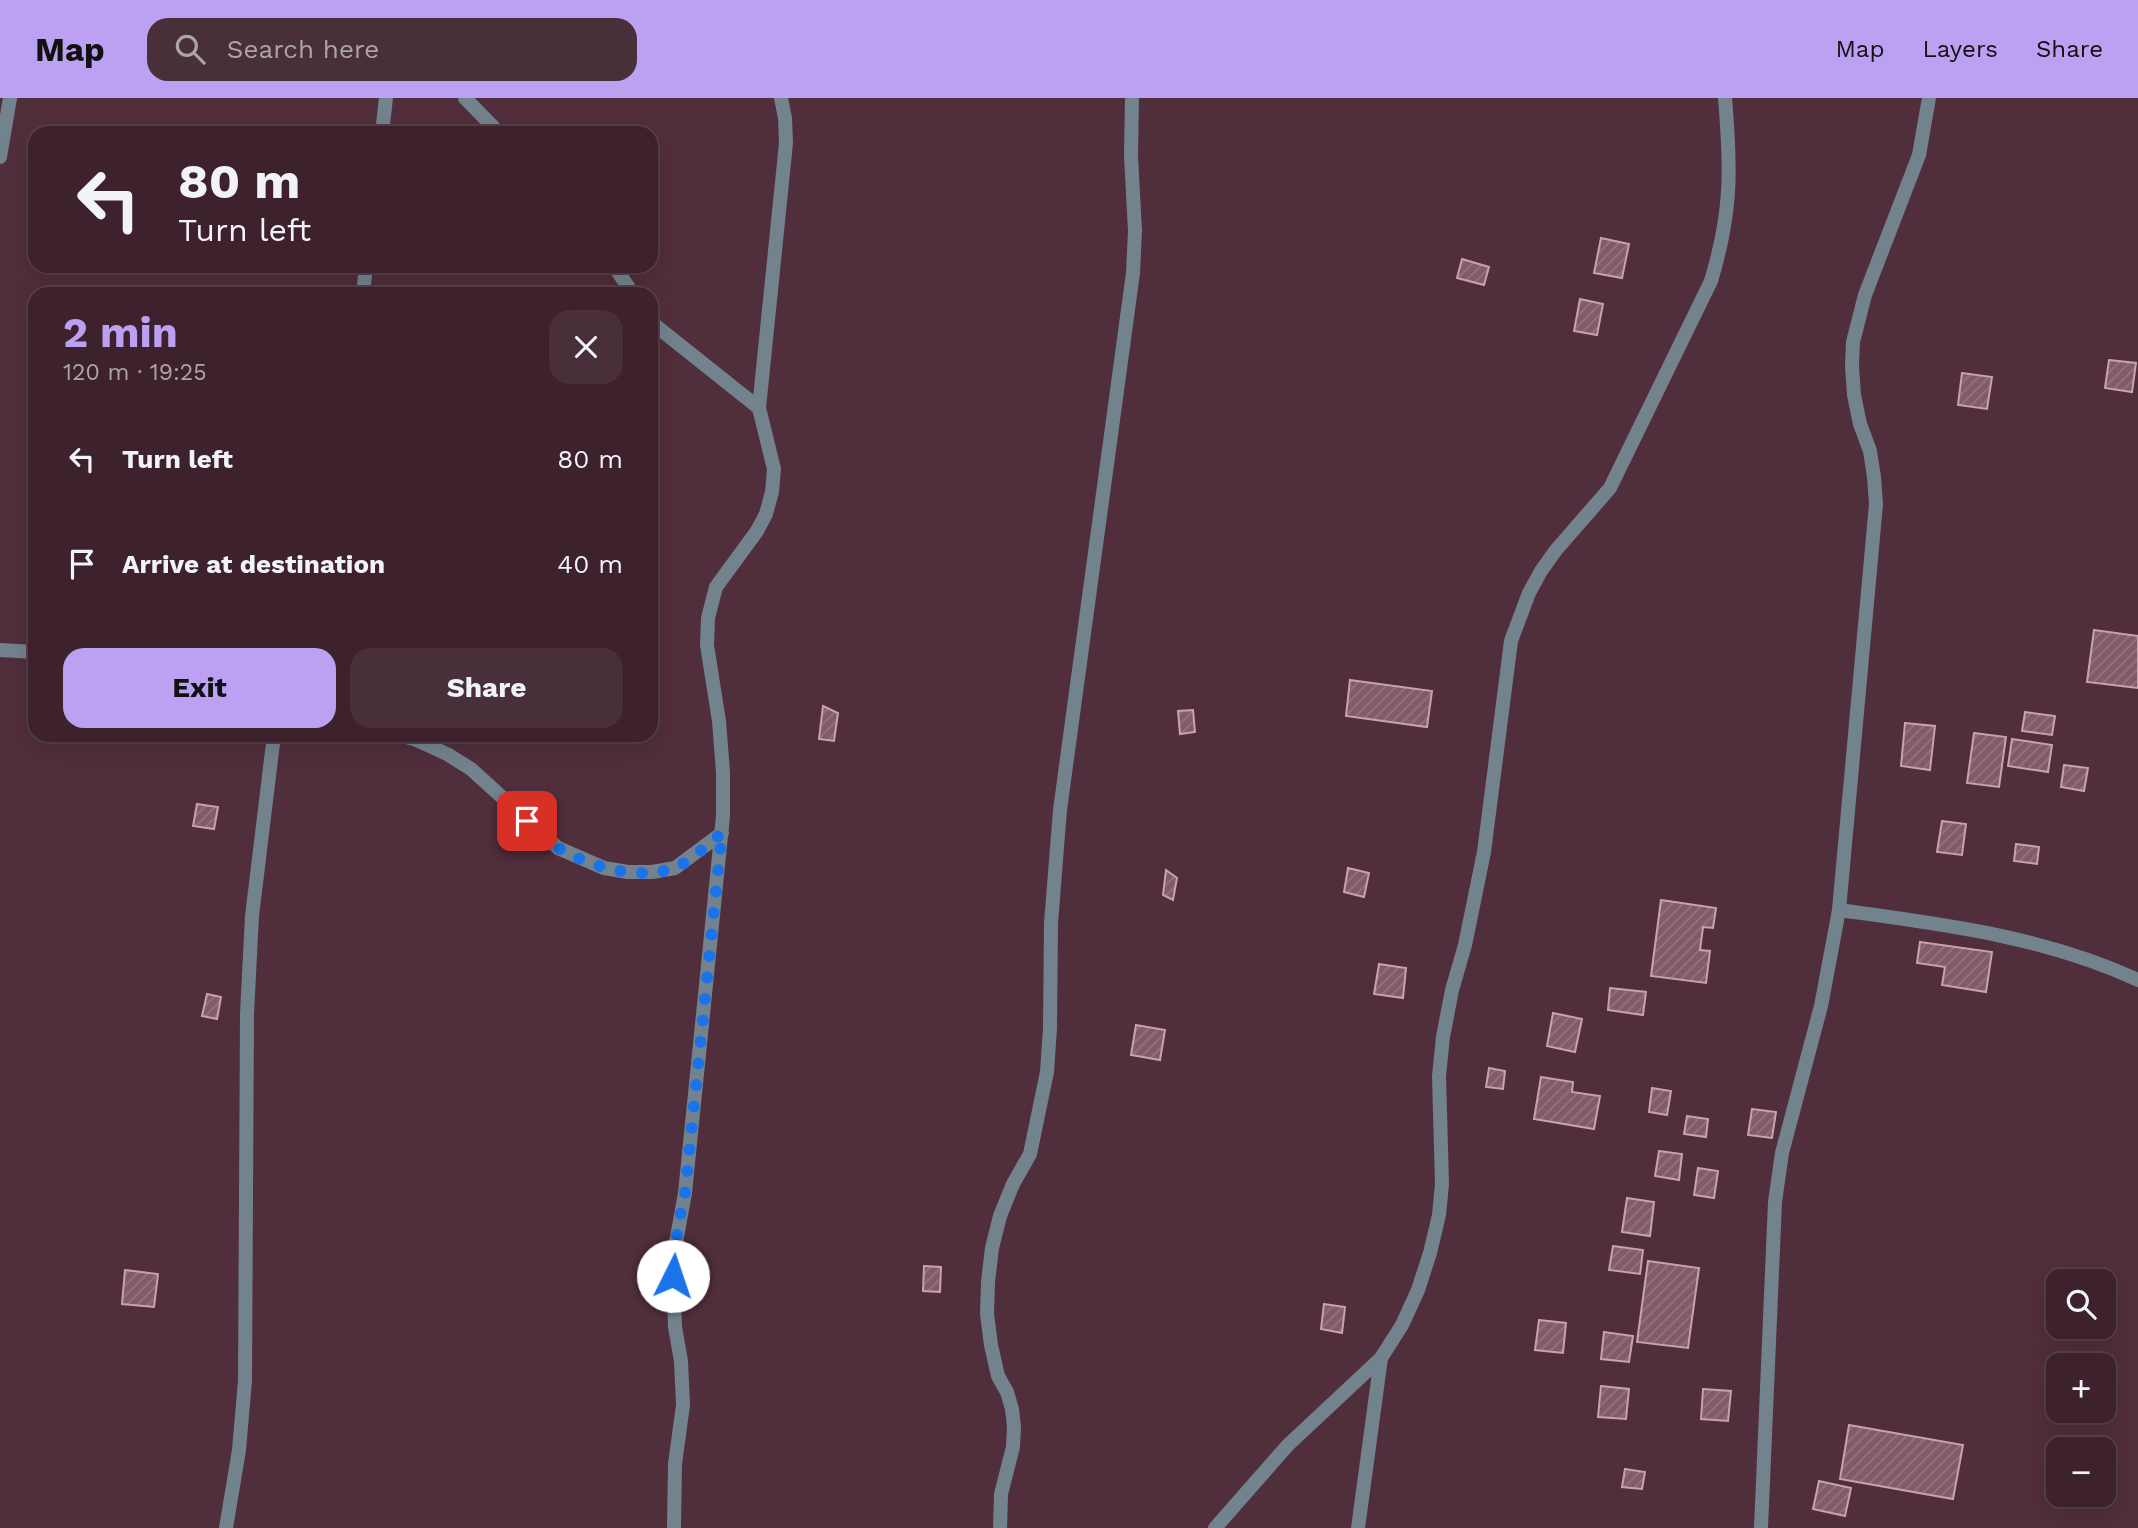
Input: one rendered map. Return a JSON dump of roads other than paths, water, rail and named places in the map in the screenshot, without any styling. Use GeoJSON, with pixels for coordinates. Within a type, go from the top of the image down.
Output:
{"type":"FeatureCollection","features":[{"type":"Feature","properties":{"kind":"street"},"geometry":{"type":"LineString","coordinates":[[0,157],[10,98]]}},
{"type":"Feature","properties":{"kind":"street"},"geometry":{"type":"LineString","coordinates":[[383,126],[386,98]]}},
{"type":"Feature","properties":{"kind":"street"},"geometry":{"type":"LineString","coordinates":[[465,98],[492,126]]}},
{"type":"Feature","properties":{"kind":"street"},"geometry":{"type":"LineString","coordinates":[[674,1528],[675,1464],[683,1405],[681,1361],[675,1327],[673,1259],[685,1193],[722,833],[723,772],[708,645],[708,618],[716,587],[757,531],[772,492],[774,469],[759,408],[786,143],[781,98]]}},
{"type":"Feature","properties":{"kind":"street"},"geometry":{"type":"LineString","coordinates":[[1000,1528],[1001,1494],[1013,1447],[1014,1427],[1012,1409],[998,1376],[991,1345],[987,1314],[988,1282],[992,1248],[1000,1216],[1013,1184],[1030,1154],[1047,1072],[1051,923],[1060,810],[1133,273],[1135,231],[1130,156],[1132,98]]}},
{"type":"Feature","properties":{"kind":"street"},"geometry":{"type":"LineString","coordinates":[[1215,1528],[1288,1445],[1381,1358],[1402,1325],[1418,1290],[1439,1215],[1443,1163],[1439,1076],[1443,1037],[1483,852],[1511,641],[1528,593],[1541,571],[1610,488],[1711,281],[1721,246],[1730,183],[1725,98]]}},
{"type":"Feature","properties":{"kind":"street"},"geometry":{"type":"LineString","coordinates":[[1761,1528],[1775,1202],[1782,1153],[1821,1006],[1839,910],[1876,504],[1870,451],[1860,424],[1854,395],[1853,342],[1865,295],[1919,155],[1928,98]]}},
{"type":"Feature","properties":{"kind":"street"},"geometry":{"type":"LineString","coordinates":[[658,328],[759,408]]}},
{"type":"Feature","properties":{"kind":"street"},"geometry":{"type":"LineString","coordinates":[[0,650],[28,652]]}},
{"type":"Feature","properties":{"kind":"street"},"geometry":{"type":"LineString","coordinates":[[226,1528],[239,1450],[245,1381],[247,1014],[252,916],[273,742]]}},
{"type":"Feature","properties":{"kind":"street"},"geometry":{"type":"LineString","coordinates":[[421,742],[471,769],[558,848],[580,860],[604,868],[652,872],[676,868],[722,833]]}},
{"type":"Feature","properties":{"kind":"street"},"geometry":{"type":"LineString","coordinates":[[1839,910],[1968,928],[2019,939],[2069,953],[2138,980]]}},
{"type":"Feature","properties":{"kind":"street"},"geometry":{"type":"LineString","coordinates":[[1358,1528],[1381,1358]]}}]}
